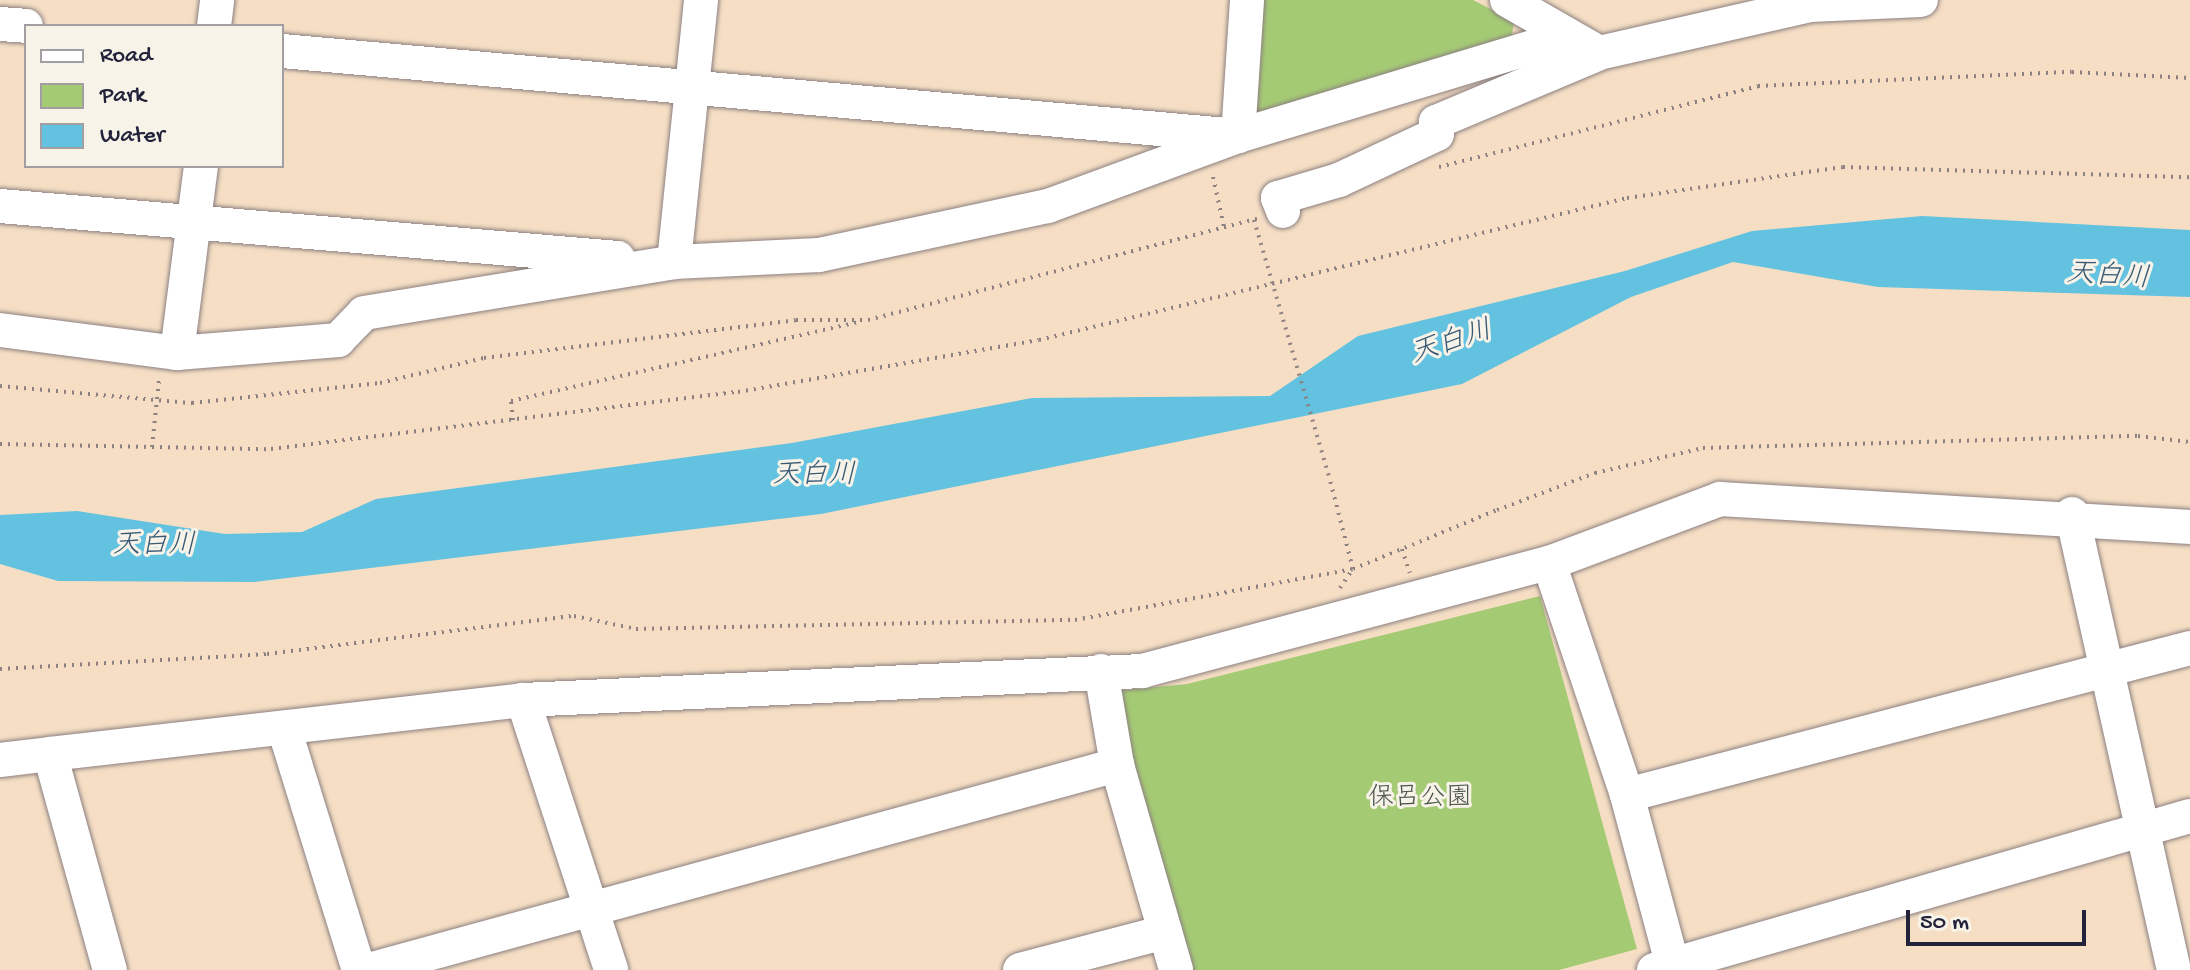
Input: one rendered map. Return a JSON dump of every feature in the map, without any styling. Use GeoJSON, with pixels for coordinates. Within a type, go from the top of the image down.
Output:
{"type":"FeatureCollection","features":[{"type":"Feature","properties":{"kind":"street"},"geometry":{"type":"LineString","coordinates":[[214,24],[217,0]]}},
{"type":"Feature","properties":{"kind":"street"},"geometry":{"type":"LineString","coordinates":[[674,262],[701,0]]}},
{"type":"Feature","properties":{"kind":"street"},"geometry":{"type":"LineString","coordinates":[[1238,136],[1247,0]]}},
{"type":"Feature","properties":{"kind":"street"},"geometry":{"type":"LineString","coordinates":[[1507,0],[1599,53]]}},
{"type":"Feature","properties":{"kind":"street"},"geometry":{"type":"LineString","coordinates":[[1269,216],[1278,198],[1339,180],[1437,134],[1436,122],[1599,53],[1811,2],[1921,0]]}},
{"type":"Feature","properties":{"kind":"street"},"geometry":{"type":"LineString","coordinates":[[0,24],[24,26]]}},
{"type":"Feature","properties":{"kind":"street"},"geometry":{"type":"LineString","coordinates":[[0,330],[177,353],[338,340],[364,313],[674,262],[819,255],[1048,206],[1238,136],[1537,46],[1599,53]]}},
{"type":"Feature","properties":{"kind":"street"},"geometry":{"type":"LineString","coordinates":[[284,51],[692,90],[1238,136]]}},
{"type":"Feature","properties":{"kind":"street"},"geometry":{"type":"LineString","coordinates":[[177,353],[196,225],[201,168]]}},
{"type":"Feature","properties":{"kind":"street"},"geometry":{"type":"LineString","coordinates":[[0,206],[196,225],[674,262]]}},
{"type":"Feature","properties":{"kind":"street"},"geometry":{"type":"LineString","coordinates":[[0,760],[523,700],[1142,671],[1549,563],[1720,499],[2072,514],[2190,527]]}},
{"type":"Feature","properties":{"kind":"street"},"geometry":{"type":"LineString","coordinates":[[2072,514],[2174,970]]}},
{"type":"Feature","properties":{"kind":"street"},"geometry":{"type":"LineString","coordinates":[[1549,563],[1627,795],[1667,968],[2190,816]]}},
{"type":"Feature","properties":{"kind":"street"},"geometry":{"type":"LineString","coordinates":[[1627,795],[2106,667],[2190,648]]}},
{"type":"Feature","properties":{"kind":"street"},"geometry":{"type":"LineString","coordinates":[[1101,671],[1117,765],[1176,970]]}},
{"type":"Feature","properties":{"kind":"street"},"geometry":{"type":"LineString","coordinates":[[523,700],[594,909],[611,970]]}},
{"type":"Feature","properties":{"kind":"street"},"geometry":{"type":"LineString","coordinates":[[284,728],[359,970]]}},
{"type":"Feature","properties":{"kind":"street"},"geometry":{"type":"LineString","coordinates":[[50,754],[110,970]]}},
{"type":"Feature","properties":{"kind":"street"},"geometry":{"type":"LineString","coordinates":[[369,970],[1117,765]]}},
{"type":"Feature","properties":{"kind":"street"},"geometry":{"type":"LineString","coordinates":[[1020,970],[1165,932]]}},
{"type":"Feature","properties":{"kind":"path"},"geometry":{"type":"LineString","coordinates":[[1428,170],[1758,86],[2072,72],[2190,78]]}},
{"type":"Feature","properties":{"kind":"path"},"geometry":{"type":"LineString","coordinates":[[1224,228],[1212,174],[1225,167]]}},
{"type":"Feature","properties":{"kind":"path"},"geometry":{"type":"LineString","coordinates":[[0,444],[271,449],[738,392],[1039,340],[1627,198],[1843,167],[2190,177]]}},
{"type":"Feature","properties":{"kind":"path"},"geometry":{"type":"LineString","coordinates":[[0,669],[267,654],[574,616],[636,629],[1075,620],[1353,569],[1269,216]]}},
{"type":"Feature","properties":{"kind":"path"},"geometry":{"type":"LineString","coordinates":[[513,420],[511,401],[868,320],[1159,244]]}},
{"type":"Feature","properties":{"kind":"path"},"geometry":{"type":"LineString","coordinates":[[0,386],[192,403],[380,383],[484,358],[796,320],[868,320]]}},
{"type":"Feature","properties":{"kind":"path"},"geometry":{"type":"LineString","coordinates":[[152,447],[157,400]]}},
{"type":"Feature","properties":{"kind":"green space"},"geometry":{"type":"Polygon","coordinates":[[[1260,0],[1473,0],[1514,21],[1511,42],[1251,118],[1260,0]]]}},
{"type":"Feature","properties":{"kind":"green space","name":"保呂公園"},"geometry":{"type":"Polygon","coordinates":[[[1540,596],[1637,949],[1559,970],[1187,970],[1115,691],[1187,684],[1540,596]]]}},
{"type":"Feature","properties":{"kind":"water","name":"天白川"},"geometry":{"type":"Polygon","coordinates":[[[1922,216],[2190,230],[2190,297],[1878,287],[1733,262],[1631,297],[1462,384],[821,514],[254,582],[58,581],[0,564],[0,515],[77,511],[225,534],[302,532],[376,499],[792,443],[1032,398],[1270,396],[1358,336],[1625,271],[1752,231],[1922,216]]]}}]}
